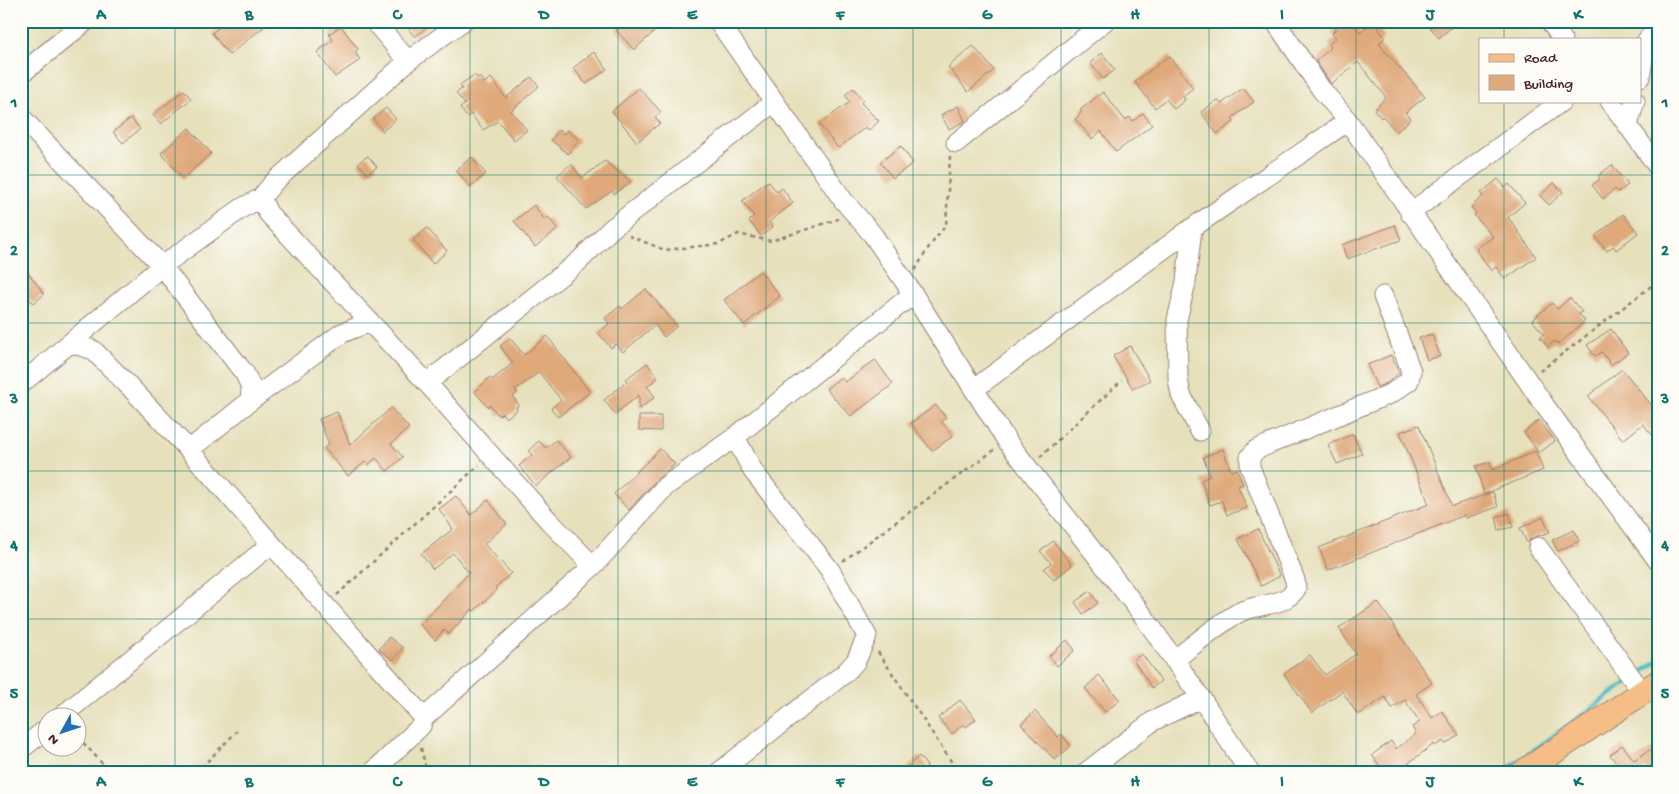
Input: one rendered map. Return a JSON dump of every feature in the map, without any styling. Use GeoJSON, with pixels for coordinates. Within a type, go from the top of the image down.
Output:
{"type":"FeatureCollection","features":[{"type":"Feature","properties":{"kind":"main road"},"geometry":{"type":"LineString","coordinates":[[1522,773],[1650,687]]}},
{"type":"Feature","properties":{"kind":"street"},"geometry":{"type":"LineString","coordinates":[[21,74],[86,21]]}},
{"type":"Feature","properties":{"kind":"street"},"geometry":{"type":"LineString","coordinates":[[374,21],[408,61]]}},
{"type":"Feature","properties":{"kind":"street"},"geometry":{"type":"LineString","coordinates":[[21,384],[162,266],[242,208],[261,198],[273,183],[408,61],[463,21]]}},
{"type":"Feature","properties":{"kind":"street"},"geometry":{"type":"LineString","coordinates":[[956,143],[1105,21]]}},
{"type":"Feature","properties":{"kind":"street"},"geometry":{"type":"LineString","coordinates":[[1275,21],[1321,89],[1348,121],[1410,213],[1658,561]]}},
{"type":"Feature","properties":{"kind":"street"},"geometry":{"type":"LineString","coordinates":[[1550,21],[1561,38]]}},
{"type":"Feature","properties":{"kind":"street"},"geometry":{"type":"LineString","coordinates":[[728,25],[774,102],[859,221],[873,235],[910,289],[1007,441],[1142,614],[1201,698],[1250,773]]}},
{"type":"Feature","properties":{"kind":"street"},"geometry":{"type":"LineString","coordinates":[[1642,65],[1646,42],[1658,25]]}},
{"type":"Feature","properties":{"kind":"street"},"geometry":{"type":"LineString","coordinates":[[427,383],[579,261],[612,228],[774,102]]}},
{"type":"Feature","properties":{"kind":"street"},"geometry":{"type":"LineString","coordinates":[[1410,213],[1561,102]]}},
{"type":"Feature","properties":{"kind":"street"},"geometry":{"type":"LineString","coordinates":[[1611,102],[1658,167]]}},
{"type":"Feature","properties":{"kind":"street"},"geometry":{"type":"LineString","coordinates":[[1628,125],[1635,102]]}},
{"type":"Feature","properties":{"kind":"street"},"geometry":{"type":"LineString","coordinates":[[21,117],[162,266],[245,374],[251,387],[250,401]]}},
{"type":"Feature","properties":{"kind":"street"},"geometry":{"type":"LineString","coordinates":[[974,389],[1192,228],[1348,121]]}},
{"type":"Feature","properties":{"kind":"street"},"geometry":{"type":"LineString","coordinates":[[261,198],[268,213],[427,383],[490,456],[593,566]]}},
{"type":"Feature","properties":{"kind":"street"},"geometry":{"type":"LineString","coordinates":[[1192,228],[1186,282],[1177,320],[1178,378],[1181,394],[1200,431]]}},
{"type":"Feature","properties":{"kind":"street"},"geometry":{"type":"LineString","coordinates":[[372,773],[422,722],[593,566],[666,486],[735,437],[910,289]]}},
{"type":"Feature","properties":{"kind":"street"},"geometry":{"type":"LineString","coordinates":[[1174,660],[1239,612],[1282,601],[1291,596],[1296,588],[1295,580],[1250,467],[1250,457],[1256,450],[1392,393],[1409,381],[1412,371],[1383,296]]}},
{"type":"Feature","properties":{"kind":"street"},"geometry":{"type":"LineString","coordinates":[[188,450],[250,401],[342,333],[370,322]]}},
{"type":"Feature","properties":{"kind":"street"},"geometry":{"type":"LineString","coordinates":[[89,327],[93,350]]}},
{"type":"Feature","properties":{"kind":"street"},"geometry":{"type":"LineString","coordinates":[[71,342],[93,350],[188,450],[422,722]]}},
{"type":"Feature","properties":{"kind":"street"},"geometry":{"type":"LineString","coordinates":[[718,773],[844,673],[856,660],[867,636],[830,570],[753,471],[735,437]]}},
{"type":"Feature","properties":{"kind":"street"},"geometry":{"type":"LineString","coordinates":[[74,706],[270,544]]}},
{"type":"Feature","properties":{"kind":"street"},"geometry":{"type":"LineString","coordinates":[[1538,548],[1650,687]]}},
{"type":"Feature","properties":{"kind":"street"},"geometry":{"type":"LineString","coordinates":[[1085,773],[1153,721],[1201,698]]}},
{"type":"Feature","properties":{"kind":"street"},"geometry":{"type":"LineString","coordinates":[[21,749],[38,736]]}},
{"type":"Feature","properties":{"kind":"path"},"geometry":{"type":"LineString","coordinates":[[910,289],[929,247],[946,225],[950,154],[956,143]]}},
{"type":"Feature","properties":{"kind":"path"},"geometry":{"type":"LineString","coordinates":[[612,228],[665,250],[719,244],[738,234],[771,241],[843,218],[859,221]]}},
{"type":"Feature","properties":{"kind":"path"},"geometry":{"type":"LineString","coordinates":[[1528,380],[1658,281]]}},
{"type":"Feature","properties":{"kind":"path"},"geometry":{"type":"LineString","coordinates":[[1028,468],[1122,380]]}},
{"type":"Feature","properties":{"kind":"path"},"geometry":{"type":"LineString","coordinates":[[830,570],[1007,441]]}},
{"type":"Feature","properties":{"kind":"path"},"geometry":{"type":"LineString","coordinates":[[324,606],[490,456]]}},
{"type":"Feature","properties":{"kind":"path"},"geometry":{"type":"LineString","coordinates":[[867,636],[960,773]]}},
{"type":"Feature","properties":{"kind":"path"},"geometry":{"type":"LineString","coordinates":[[422,722],[422,752],[427,773]]}},
{"type":"Feature","properties":{"kind":"path"},"geometry":{"type":"LineString","coordinates":[[196,773],[237,731]]}},
{"type":"Feature","properties":{"kind":"path"},"geometry":{"type":"LineString","coordinates":[[88,748],[111,773]]}},
{"type":"Feature","properties":{"kind":"building"},"geometry":{"type":"Polygon","coordinates":[[[227,21],[271,21],[229,55],[212,33],[227,21]]]}},
{"type":"Feature","properties":{"kind":"building"},"geometry":{"type":"Polygon","coordinates":[[[402,21],[433,21],[415,37],[402,21]]]}},
{"type":"Feature","properties":{"kind":"building"},"geometry":{"type":"Polygon","coordinates":[[[626,21],[666,21],[634,50],[616,30],[626,21]]]}},
{"type":"Feature","properties":{"kind":"building"},"geometry":{"type":"Polygon","coordinates":[[[1330,21],[1351,21],[1360,32],[1373,22],[1385,37],[1379,44],[1425,97],[1405,113],[1411,119],[1396,132],[1383,116],[1381,118],[1374,110],[1386,97],[1358,62],[1331,84],[1316,61],[1331,47],[1329,44],[1336,38],[1332,33],[1336,29],[1330,21]]]}},
{"type":"Feature","properties":{"kind":"building"},"geometry":{"type":"Polygon","coordinates":[[[1425,21],[1459,21],[1439,38],[1425,21]]]}},
{"type":"Feature","properties":{"kind":"building"},"geometry":{"type":"Polygon","coordinates":[[[341,26],[358,49],[355,52],[360,60],[335,77],[317,52],[333,40],[329,34],[341,26]]]}},
{"type":"Feature","properties":{"kind":"building"},"geometry":{"type":"Polygon","coordinates":[[[973,46],[994,70],[968,92],[948,67],[973,46]]]}},
{"type":"Feature","properties":{"kind":"building"},"geometry":{"type":"Polygon","coordinates":[[[594,52],[607,69],[586,84],[573,68],[594,52]]]}},
{"type":"Feature","properties":{"kind":"building"},"geometry":{"type":"Polygon","coordinates":[[[1102,53],[1115,70],[1103,79],[1090,63],[1102,53]]]}},
{"type":"Feature","properties":{"kind":"building"},"geometry":{"type":"Polygon","coordinates":[[[1169,56],[1193,88],[1183,96],[1185,100],[1174,109],[1166,99],[1155,108],[1135,82],[1169,56]]]}},
{"type":"Feature","properties":{"kind":"building"},"geometry":{"type":"Polygon","coordinates":[[[474,75],[477,78],[479,76],[484,83],[491,78],[506,98],[531,77],[539,86],[511,111],[527,130],[514,140],[498,121],[483,130],[471,114],[467,117],[460,108],[465,104],[456,93],[462,89],[460,85],[474,75]]]}},
{"type":"Feature","properties":{"kind":"building"},"geometry":{"type":"Polygon","coordinates":[[[639,88],[661,112],[655,117],[660,123],[637,142],[612,111],[639,88]]]}},
{"type":"Feature","properties":{"kind":"building"},"geometry":{"type":"Polygon","coordinates":[[[853,88],[863,100],[861,103],[879,121],[869,130],[866,127],[838,148],[819,124],[850,102],[845,95],[853,88]]]}},
{"type":"Feature","properties":{"kind":"building"},"geometry":{"type":"Polygon","coordinates":[[[1243,88],[1254,102],[1232,118],[1234,122],[1217,134],[1201,112],[1218,100],[1221,104],[1243,88]]]}},
{"type":"Feature","properties":{"kind":"building"},"geometry":{"type":"Polygon","coordinates":[[[184,90],[191,99],[161,124],[153,115],[184,90]]]}},
{"type":"Feature","properties":{"kind":"building"},"geometry":{"type":"Polygon","coordinates":[[[1103,92],[1125,120],[1130,117],[1133,121],[1143,113],[1152,125],[1116,152],[1101,131],[1092,139],[1075,119],[1082,112],[1080,110],[1103,92]]]}},
{"type":"Feature","properties":{"kind":"building"},"geometry":{"type":"Polygon","coordinates":[[[958,106],[965,121],[949,129],[941,115],[958,106]]]}},
{"type":"Feature","properties":{"kind":"building"},"geometry":{"type":"Polygon","coordinates":[[[386,108],[396,119],[383,131],[373,119],[386,108]]]}},
{"type":"Feature","properties":{"kind":"building"},"geometry":{"type":"Polygon","coordinates":[[[131,118],[140,129],[123,143],[113,132],[131,118]]]}},
{"type":"Feature","properties":{"kind":"building"},"geometry":{"type":"Polygon","coordinates":[[[189,128],[211,153],[183,179],[161,153],[189,128]]]}},
{"type":"Feature","properties":{"kind":"building"},"geometry":{"type":"Polygon","coordinates":[[[559,130],[564,134],[567,130],[579,140],[568,154],[551,140],[559,130]]]}},
{"type":"Feature","properties":{"kind":"building"},"geometry":{"type":"Polygon","coordinates":[[[901,146],[913,163],[893,178],[880,162],[901,146]]]}},
{"type":"Feature","properties":{"kind":"building"},"geometry":{"type":"Polygon","coordinates":[[[368,156],[377,167],[367,174],[358,163],[368,156]]]}},
{"type":"Feature","properties":{"kind":"building"},"geometry":{"type":"Polygon","coordinates":[[[472,157],[486,174],[470,187],[456,170],[472,157]]]}},
{"type":"Feature","properties":{"kind":"building"},"geometry":{"type":"Polygon","coordinates":[[[605,161],[631,182],[614,194],[612,191],[586,209],[557,176],[571,164],[582,178],[605,161]]]}},
{"type":"Feature","properties":{"kind":"building"},"geometry":{"type":"Polygon","coordinates":[[[1612,165],[1628,185],[1618,192],[1615,189],[1603,199],[1592,185],[1600,179],[1598,176],[1612,165]]]}},
{"type":"Feature","properties":{"kind":"building"},"geometry":{"type":"Polygon","coordinates":[[[1498,179],[1505,187],[1509,184],[1525,203],[1508,217],[1536,257],[1505,279],[1496,267],[1491,271],[1476,249],[1493,237],[1474,215],[1476,213],[1471,207],[1483,196],[1481,193],[1498,179]]]}},
{"type":"Feature","properties":{"kind":"building"},"geometry":{"type":"Polygon","coordinates":[[[768,181],[777,192],[782,188],[793,203],[769,222],[773,227],[761,236],[749,221],[754,216],[742,201],[768,181]]]}},
{"type":"Feature","properties":{"kind":"building"},"geometry":{"type":"Polygon","coordinates":[[[1554,183],[1563,192],[1549,205],[1540,196],[1554,183]]]}},
{"type":"Feature","properties":{"kind":"building"},"geometry":{"type":"Polygon","coordinates":[[[534,205],[545,220],[548,217],[558,229],[535,247],[514,221],[534,205]]]}},
{"type":"Feature","properties":{"kind":"building"},"geometry":{"type":"Polygon","coordinates":[[[1623,214],[1638,233],[1616,250],[1613,246],[1607,251],[1595,236],[1623,214]]]}},
{"type":"Feature","properties":{"kind":"building"},"geometry":{"type":"Polygon","coordinates":[[[1395,225],[1401,240],[1347,259],[1342,245],[1395,225]]]}},
{"type":"Feature","properties":{"kind":"building"},"geometry":{"type":"Polygon","coordinates":[[[427,228],[447,251],[433,264],[413,240],[427,228]]]}},
{"type":"Feature","properties":{"kind":"building"},"geometry":{"type":"Polygon","coordinates":[[[21,263],[44,294],[34,303],[29,299],[21,312],[21,263]]]}},
{"type":"Feature","properties":{"kind":"building"},"geometry":{"type":"Polygon","coordinates":[[[760,271],[780,296],[744,325],[724,300],[760,271]]]}},
{"type":"Feature","properties":{"kind":"building"},"geometry":{"type":"Polygon","coordinates":[[[646,289],[677,326],[664,337],[655,325],[623,352],[616,344],[611,348],[598,333],[609,324],[605,318],[620,306],[622,309],[646,289]]]}},
{"type":"Feature","properties":{"kind":"building"},"geometry":{"type":"Polygon","coordinates":[[[1570,298],[1582,312],[1579,314],[1585,321],[1558,344],[1555,341],[1548,347],[1540,337],[1544,334],[1532,320],[1552,303],[1557,309],[1570,298]]]}},
{"type":"Feature","properties":{"kind":"building"},"geometry":{"type":"Polygon","coordinates":[[[1611,329],[1628,353],[1611,365],[1602,352],[1595,356],[1587,345],[1611,329]]]}},
{"type":"Feature","properties":{"kind":"building"},"geometry":{"type":"Polygon","coordinates":[[[1432,334],[1440,356],[1427,360],[1419,338],[1432,334]]]}},
{"type":"Feature","properties":{"kind":"building"},"geometry":{"type":"Polygon","coordinates":[[[547,336],[590,392],[558,417],[551,408],[561,400],[539,372],[515,390],[518,392],[513,397],[519,405],[516,407],[517,410],[506,418],[502,413],[499,416],[475,392],[490,377],[492,380],[513,363],[500,346],[510,338],[524,355],[547,336]]]}},
{"type":"Feature","properties":{"kind":"building"},"geometry":{"type":"Polygon","coordinates":[[[1130,346],[1150,380],[1133,389],[1113,356],[1130,346]]]}},
{"type":"Feature","properties":{"kind":"building"},"geometry":{"type":"Polygon","coordinates":[[[1391,355],[1399,373],[1387,383],[1377,387],[1367,365],[1391,355]]]}},
{"type":"Feature","properties":{"kind":"building"},"geometry":{"type":"Polygon","coordinates":[[[875,360],[893,384],[851,416],[826,389],[841,377],[845,382],[875,360]]]}},
{"type":"Feature","properties":{"kind":"building"},"geometry":{"type":"Polygon","coordinates":[[[647,363],[658,378],[647,386],[655,397],[639,409],[639,395],[615,414],[604,400],[627,381],[626,379],[647,363]]]}},
{"type":"Feature","properties":{"kind":"building"},"geometry":{"type":"Polygon","coordinates":[[[1622,369],[1658,413],[1658,442],[1643,424],[1623,440],[1588,396],[1622,369]]]}},
{"type":"Feature","properties":{"kind":"building"},"geometry":{"type":"Polygon","coordinates":[[[936,405],[946,418],[941,421],[953,436],[932,451],[911,423],[936,405]]]}},
{"type":"Feature","properties":{"kind":"building"},"geometry":{"type":"Polygon","coordinates":[[[391,408],[409,428],[391,444],[403,457],[387,471],[376,458],[368,465],[365,462],[348,476],[324,448],[329,444],[319,419],[337,412],[350,445],[391,408]]]}},
{"type":"Feature","properties":{"kind":"building"},"geometry":{"type":"Polygon","coordinates":[[[639,416],[661,416],[661,431],[639,430],[639,416]]]}},
{"type":"Feature","properties":{"kind":"building"},"geometry":{"type":"Polygon","coordinates":[[[1539,420],[1555,441],[1539,453],[1524,432],[1539,420]]]}},
{"type":"Feature","properties":{"kind":"building"},"geometry":{"type":"Polygon","coordinates":[[[1419,425],[1452,506],[1493,492],[1498,507],[1466,518],[1465,515],[1328,570],[1319,548],[1429,504],[1400,432],[1419,425]]]}},
{"type":"Feature","properties":{"kind":"building"},"geometry":{"type":"Polygon","coordinates":[[[1353,434],[1362,454],[1337,464],[1328,445],[1353,434]]]}},
{"type":"Feature","properties":{"kind":"building"},"geometry":{"type":"Polygon","coordinates":[[[556,440],[571,457],[536,486],[519,466],[532,455],[528,451],[539,441],[546,448],[556,440]]]}},
{"type":"Feature","properties":{"kind":"building"},"geometry":{"type":"Polygon","coordinates":[[[660,449],[675,464],[658,478],[629,510],[614,494],[660,449]]]}},
{"type":"Feature","properties":{"kind":"building"},"geometry":{"type":"Polygon","coordinates":[[[1223,449],[1231,471],[1237,469],[1243,484],[1238,486],[1247,508],[1227,515],[1222,501],[1210,505],[1201,480],[1210,476],[1203,457],[1223,449]]]}},
{"type":"Feature","properties":{"kind":"building"},"geometry":{"type":"Polygon","coordinates":[[[1536,451],[1543,470],[1484,494],[1476,466],[1490,462],[1492,470],[1536,451]]]}},
{"type":"Feature","properties":{"kind":"building"},"geometry":{"type":"Polygon","coordinates":[[[456,496],[471,515],[488,500],[507,524],[484,544],[511,573],[495,588],[497,590],[474,611],[472,609],[449,634],[444,630],[435,640],[420,625],[469,573],[453,553],[433,569],[421,554],[453,529],[439,509],[456,496]]]}},
{"type":"Feature","properties":{"kind":"building"},"geometry":{"type":"Polygon","coordinates":[[[1509,513],[1513,527],[1499,530],[1496,517],[1509,513]]]}},
{"type":"Feature","properties":{"kind":"building"},"geometry":{"type":"Polygon","coordinates":[[[1543,517],[1550,532],[1532,538],[1527,543],[1520,528],[1543,517]]]}},
{"type":"Feature","properties":{"kind":"building"},"geometry":{"type":"Polygon","coordinates":[[[1258,529],[1280,576],[1261,586],[1238,539],[1258,529]]]}},
{"type":"Feature","properties":{"kind":"building"},"geometry":{"type":"Polygon","coordinates":[[[1574,530],[1579,541],[1558,551],[1552,540],[1574,530]]]}},
{"type":"Feature","properties":{"kind":"building"},"geometry":{"type":"Polygon","coordinates":[[[1053,541],[1072,565],[1054,580],[1044,569],[1051,563],[1040,551],[1053,541]]]}},
{"type":"Feature","properties":{"kind":"building"},"geometry":{"type":"Polygon","coordinates":[[[1090,591],[1098,603],[1083,614],[1075,602],[1090,591]]]}},
{"type":"Feature","properties":{"kind":"building"},"geometry":{"type":"Polygon","coordinates":[[[1378,602],[1432,683],[1416,694],[1432,718],[1442,711],[1459,735],[1445,744],[1443,741],[1435,746],[1434,744],[1395,773],[1385,773],[1372,755],[1391,741],[1396,749],[1416,734],[1412,727],[1420,722],[1405,700],[1392,708],[1385,697],[1358,715],[1342,691],[1312,713],[1284,674],[1310,655],[1325,675],[1356,654],[1339,628],[1378,602]]]}},
{"type":"Feature","properties":{"kind":"building"},"geometry":{"type":"Polygon","coordinates":[[[389,637],[403,648],[393,660],[379,649],[389,637]]]}},
{"type":"Feature","properties":{"kind":"building"},"geometry":{"type":"Polygon","coordinates":[[[1067,640],[1075,650],[1057,666],[1049,656],[1067,640]]]}},
{"type":"Feature","properties":{"kind":"building"},"geometry":{"type":"Polygon","coordinates":[[[1142,654],[1161,681],[1152,688],[1133,660],[1142,654]]]}},
{"type":"Feature","properties":{"kind":"building"},"geometry":{"type":"Polygon","coordinates":[[[1099,675],[1120,700],[1105,712],[1085,688],[1099,675]]]}},
{"type":"Feature","properties":{"kind":"building"},"geometry":{"type":"Polygon","coordinates":[[[960,700],[976,719],[966,727],[963,724],[952,734],[938,718],[960,700]]]}},
{"type":"Feature","properties":{"kind":"building"},"geometry":{"type":"Polygon","coordinates":[[[1035,711],[1058,737],[1061,734],[1071,746],[1055,760],[1021,724],[1035,711]]]}},
{"type":"Feature","properties":{"kind":"building"},"geometry":{"type":"Polygon","coordinates":[[[1622,745],[1634,760],[1658,745],[1658,773],[1649,773],[1646,768],[1639,773],[1608,773],[1618,765],[1610,755],[1622,745]]]}},
{"type":"Feature","properties":{"kind":"building"},"geometry":{"type":"Polygon","coordinates":[[[919,756],[927,766],[920,773],[912,773],[907,767],[919,756]]]}},
{"type":"Feature","properties":{"kind":"waterway"},"geometry":{"type":"LineString","coordinates":[[1635,677],[1658,661]]}},
{"type":"Feature","properties":{"kind":"waterway"},"geometry":{"type":"LineString","coordinates":[[1502,773],[1629,681]]}}]}
